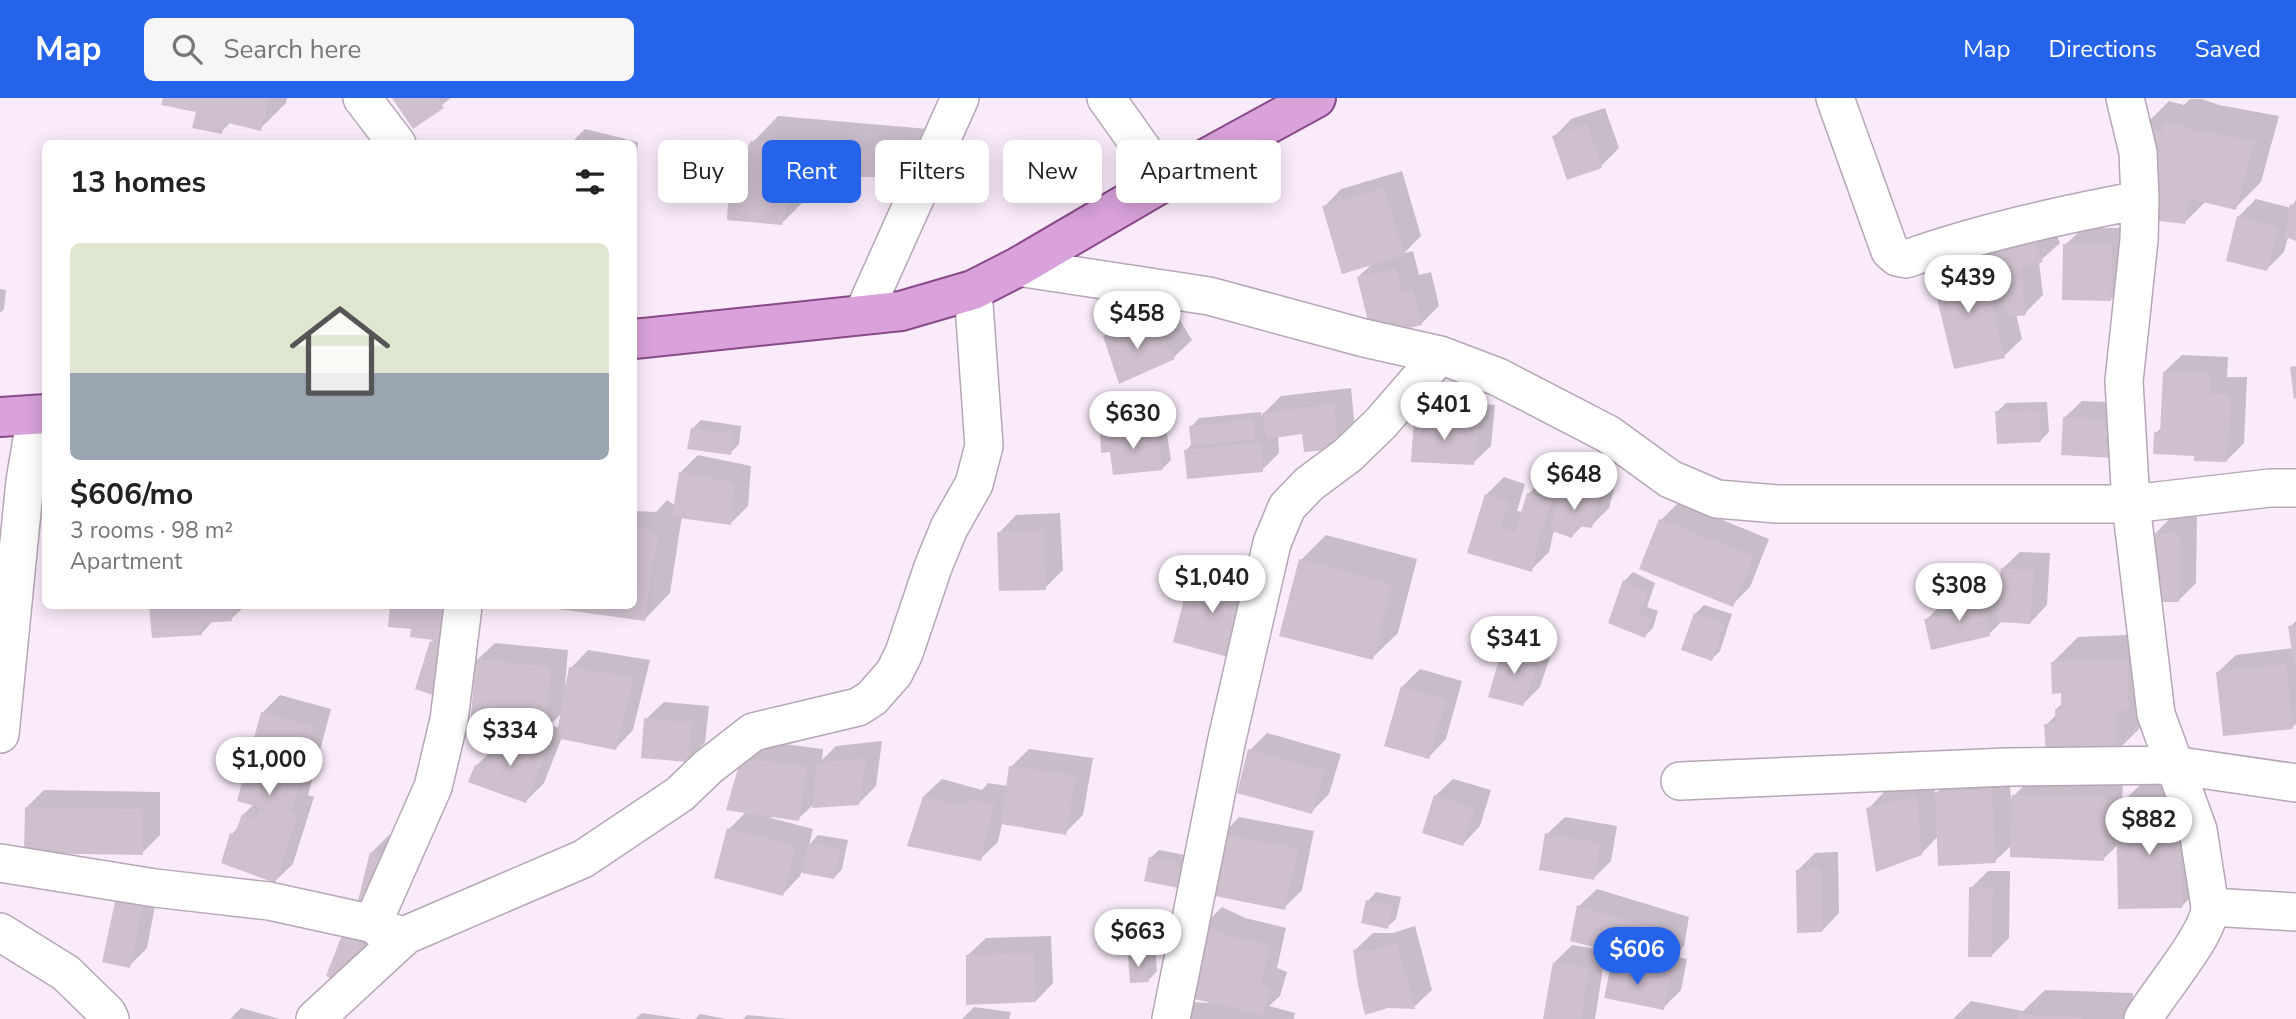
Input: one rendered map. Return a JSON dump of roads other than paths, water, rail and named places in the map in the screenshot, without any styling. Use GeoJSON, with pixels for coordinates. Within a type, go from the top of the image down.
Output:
{"type":"FeatureCollection","features":[{"type":"Feature","properties":{"kind":"main road"},"geometry":{"type":"LineString","coordinates":[[1240,140],[1316,98]]}},
{"type":"Feature","properties":{"kind":"main road"},"geometry":{"type":"LineString","coordinates":[[637,339],[901,311],[973,290],[1127,203]]}},
{"type":"Feature","properties":{"kind":"street"},"geometry":{"type":"LineString","coordinates":[[362,98],[394,140]]}},
{"type":"Feature","properties":{"kind":"street"},"geometry":{"type":"LineString","coordinates":[[863,314],[960,98]]}},
{"type":"Feature","properties":{"kind":"street"},"geometry":{"type":"LineString","coordinates":[[1106,98],[1136,140]]}},
{"type":"Feature","properties":{"kind":"street"},"geometry":{"type":"LineString","coordinates":[[1835,98],[1890,251],[1896,257],[1906,258],[1963,239],[2070,213],[2140,200]]}},
{"type":"Feature","properties":{"kind":"street"},"geometry":{"type":"LineString","coordinates":[[2125,98],[2138,152],[2140,200],[2139,240],[2124,382],[2131,504],[2155,714],[2198,830],[2210,907],[2210,918],[2143,1019]]}},
{"type":"Feature","properties":{"kind":"street"},"geometry":{"type":"LineString","coordinates":[[1018,267],[1209,296],[1364,338],[1440,355],[1498,377],[1595,428],[1670,479],[1717,499],[1777,504],[2131,504],[2270,488],[2296,488]]}},
{"type":"Feature","properties":{"kind":"street"},"geometry":{"type":"LineString","coordinates":[[0,863],[155,888],[270,901],[390,930],[438,919],[583,859],[680,794],[708,767],[753,732],[858,707],[872,698],[894,673],[904,653],[949,528],[974,484],[984,446],[973,290]]}},
{"type":"Feature","properties":{"kind":"street"},"geometry":{"type":"LineString","coordinates":[[1171,1019],[1227,739],[1272,543],[1287,507],[1309,484],[1348,455],[1381,423],[1440,355]]}},
{"type":"Feature","properties":{"kind":"street"},"geometry":{"type":"LineString","coordinates":[[0,734],[25,481],[27,415]]}},
{"type":"Feature","properties":{"kind":"street"},"geometry":{"type":"LineString","coordinates":[[315,1019],[390,930],[433,787],[449,720],[463,609]]}},
{"type":"Feature","properties":{"kind":"street"},"geometry":{"type":"LineString","coordinates":[[1680,781],[2007,767],[2173,765],[2296,783]]}},
{"type":"Feature","properties":{"kind":"street"},"geometry":{"type":"LineString","coordinates":[[2210,907],[2296,912]]}},
{"type":"Feature","properties":{"kind":"street"},"geometry":{"type":"LineString","coordinates":[[0,932],[66,973],[110,1019]]}}]}
